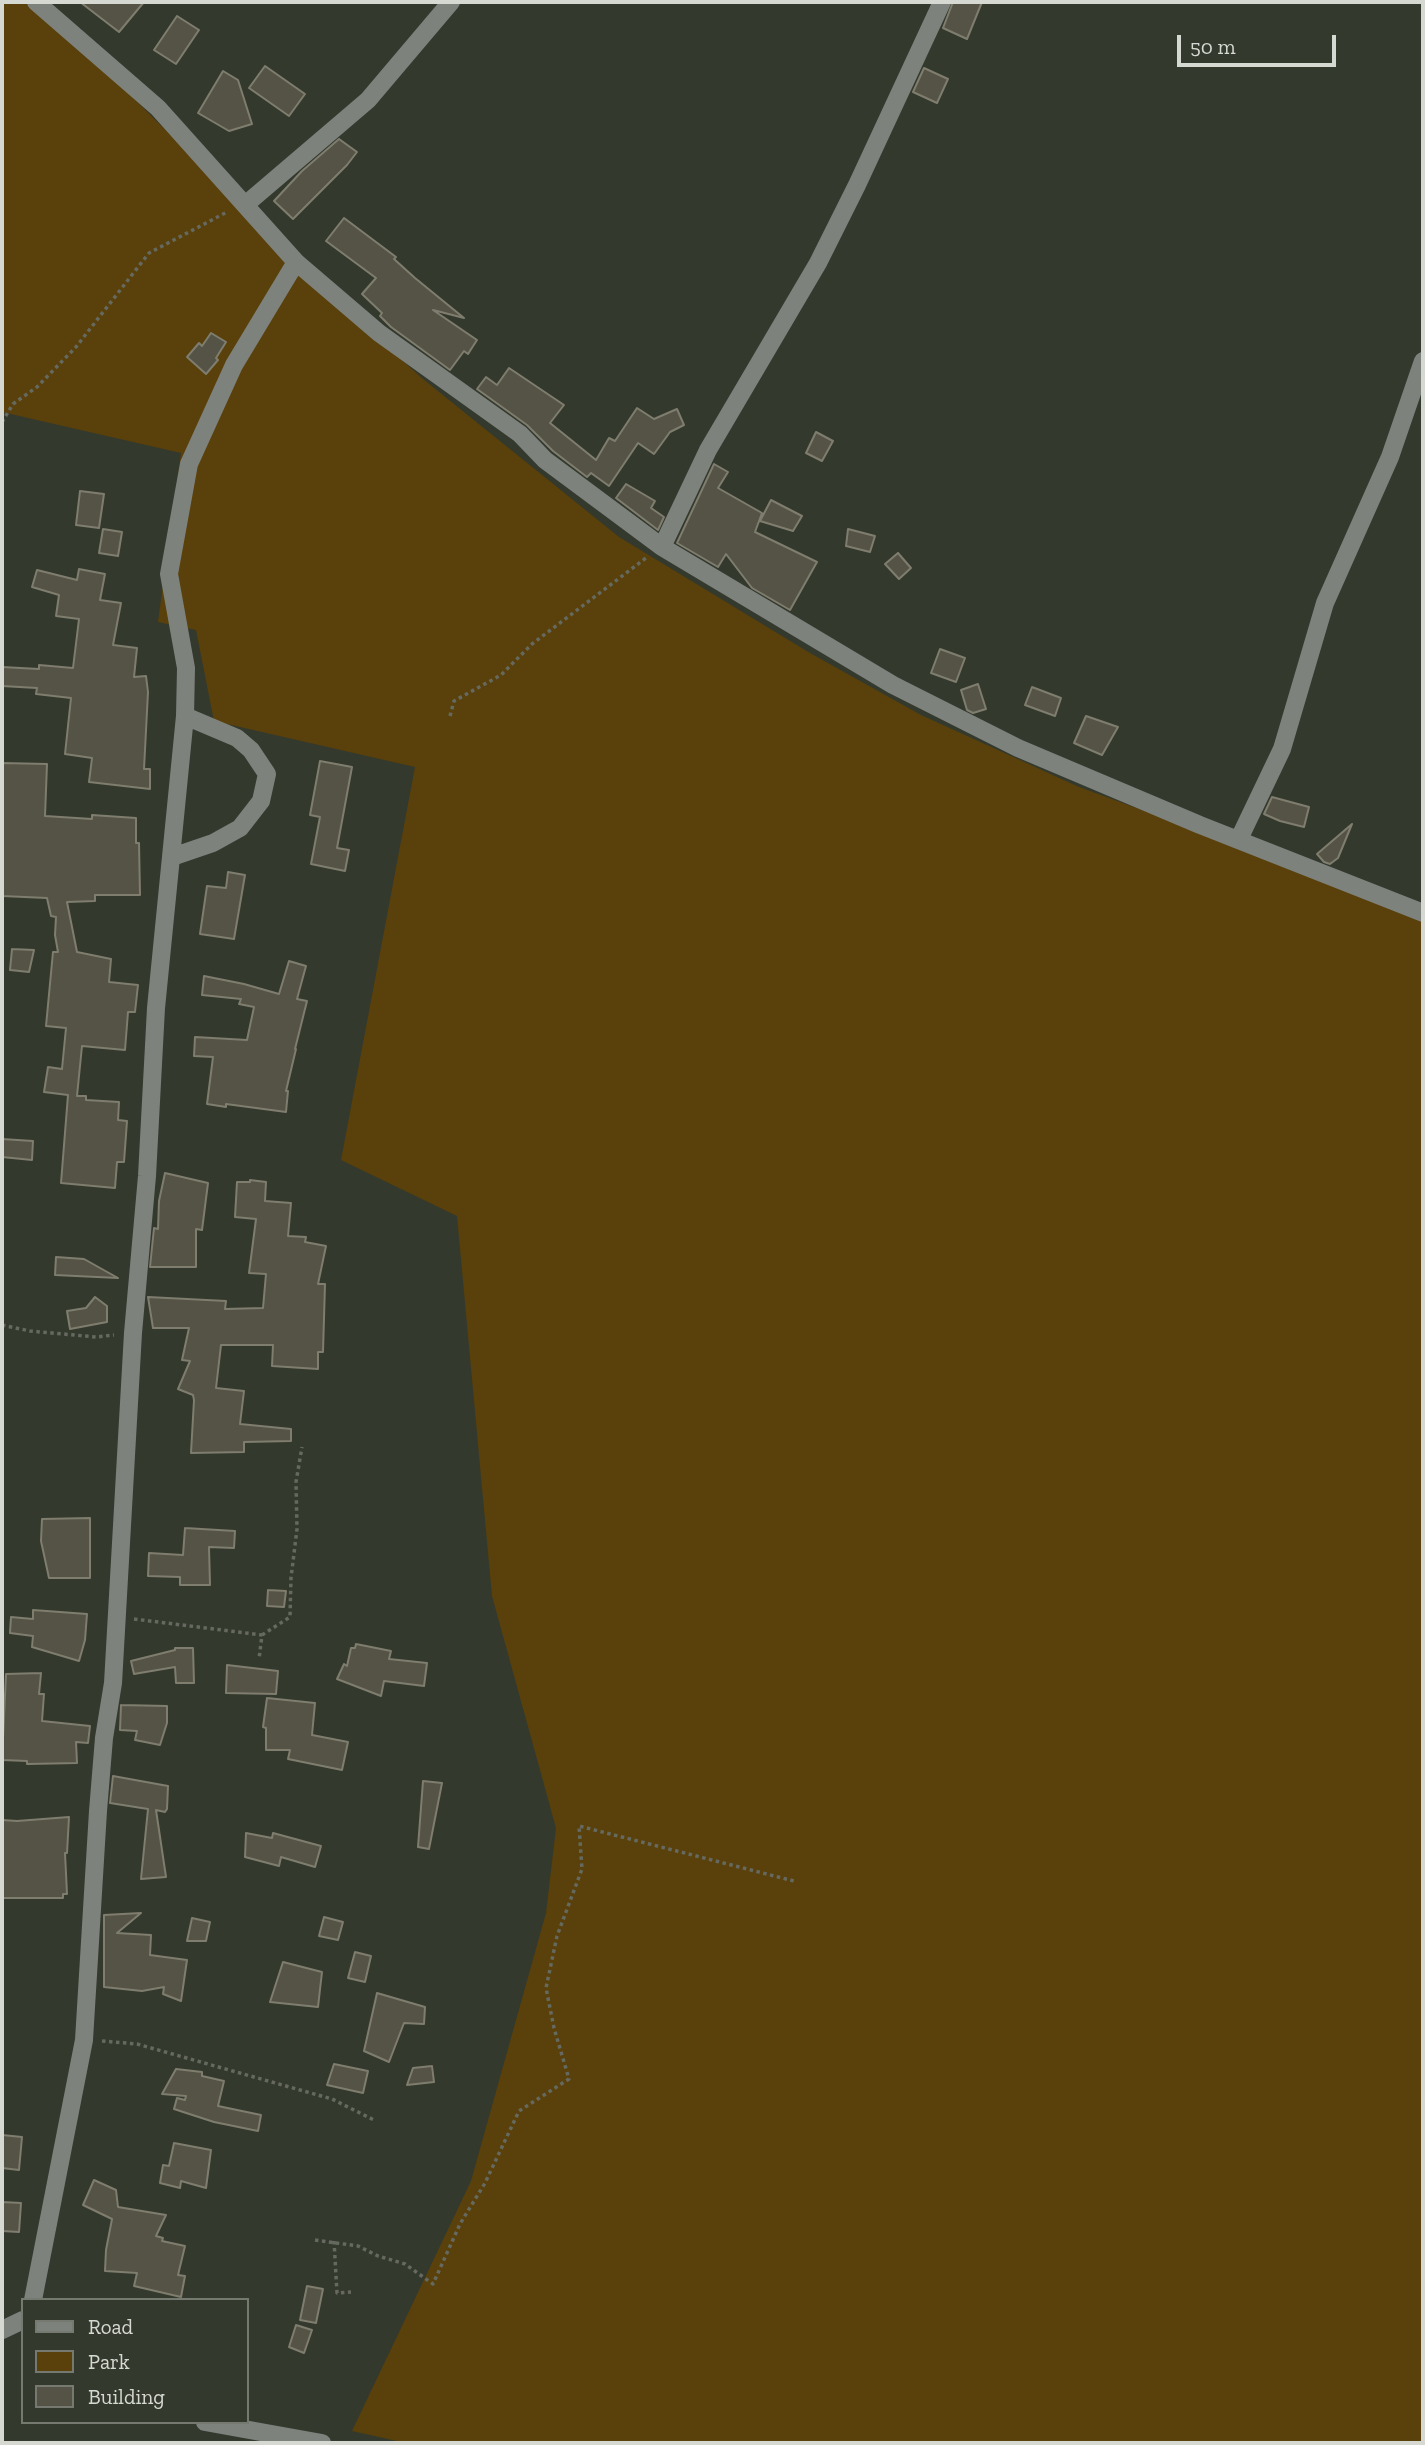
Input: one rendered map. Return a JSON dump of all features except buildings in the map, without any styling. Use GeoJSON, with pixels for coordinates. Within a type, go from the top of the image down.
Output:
{"type":"FeatureCollection","features":[{"type":"Feature","properties":{"kind":"street"},"geometry":{"type":"LineString","coordinates":[[36,2],[158,108],[296,262],[379,333],[520,434],[545,460],[662,547],[893,685],[1018,748],[1423,913]]}},
{"type":"Feature","properties":{"kind":"street"},"geometry":{"type":"LineString","coordinates":[[245,205],[369,100],[450,2]]}},
{"type":"Feature","properties":{"kind":"street"},"geometry":{"type":"LineString","coordinates":[[662,547],[708,450],[818,263],[942,2]]}},
{"type":"Feature","properties":{"kind":"street"},"geometry":{"type":"LineString","coordinates":[[33,2298],[84,2040],[99,1799],[104,1738],[113,1683],[133,1333],[147,1176],[156,1008],[185,716],[186,668],[169,574],[189,464],[234,365],[296,262]]}},
{"type":"Feature","properties":{"kind":"street"},"geometry":{"type":"LineString","coordinates":[[1239,839],[1282,750],[1325,603],[1390,457],[1423,360]]}},
{"type":"Feature","properties":{"kind":"street"},"geometry":{"type":"LineString","coordinates":[[172,857],[213,843],[240,828],[261,802],[267,774],[251,750],[237,738],[185,716]]}},
{"type":"Feature","properties":{"kind":"street"},"geometry":{"type":"LineString","coordinates":[[2,2330],[21,2321]]}},
{"type":"Feature","properties":{"kind":"street"},"geometry":{"type":"LineString","coordinates":[[216,2424],[322,2443]]}},
{"type":"Feature","properties":{"kind":"path"},"geometry":{"type":"LineString","coordinates":[[2,422],[13,404],[37,387],[75,347],[149,253],[245,205]]}},
{"type":"Feature","properties":{"kind":"path"},"geometry":{"type":"LineString","coordinates":[[450,716],[454,701],[500,675],[532,644],[662,547]]}},
{"type":"Feature","properties":{"kind":"path"},"geometry":{"type":"LineString","coordinates":[[2,1325],[30,1331],[96,1337],[133,1333]]}},
{"type":"Feature","properties":{"kind":"path"},"geometry":{"type":"LineString","coordinates":[[118,1619],[262,1635],[290,1617],[296,1482],[302,1447]]}},
{"type":"Feature","properties":{"kind":"path"},"geometry":{"type":"LineString","coordinates":[[259,1659],[262,1635]]}},
{"type":"Feature","properties":{"kind":"path"},"geometry":{"type":"LineString","coordinates":[[315,2240],[358,2246],[378,2256],[405,2264],[433,2284],[460,2224],[485,2183],[519,2111],[569,2079],[546,1988],[557,1936],[582,1869],[579,1826],[794,1881]]}},
{"type":"Feature","properties":{"kind":"path"},"geometry":{"type":"LineString","coordinates":[[84,2040],[137,2044],[211,2064],[332,2099],[374,2120]]}},
{"type":"Feature","properties":{"kind":"path"},"geometry":{"type":"LineString","coordinates":[[334,2241],[337,2293],[351,2292]]}},
{"type":"Feature","properties":{"kind":"green space"},"geometry":{"type":"Polygon","coordinates":[[[2,2],[37,2],[346,310],[423,379],[619,537],[810,653],[921,715],[1079,787],[1423,913],[1423,2443],[406,2443],[352,2431],[471,2181],[546,1913],[556,1828],[492,1596],[457,1216],[341,1160],[415,767],[214,721],[196,630],[158,622],[181,453],[2,412],[2,2]]]}}]}
